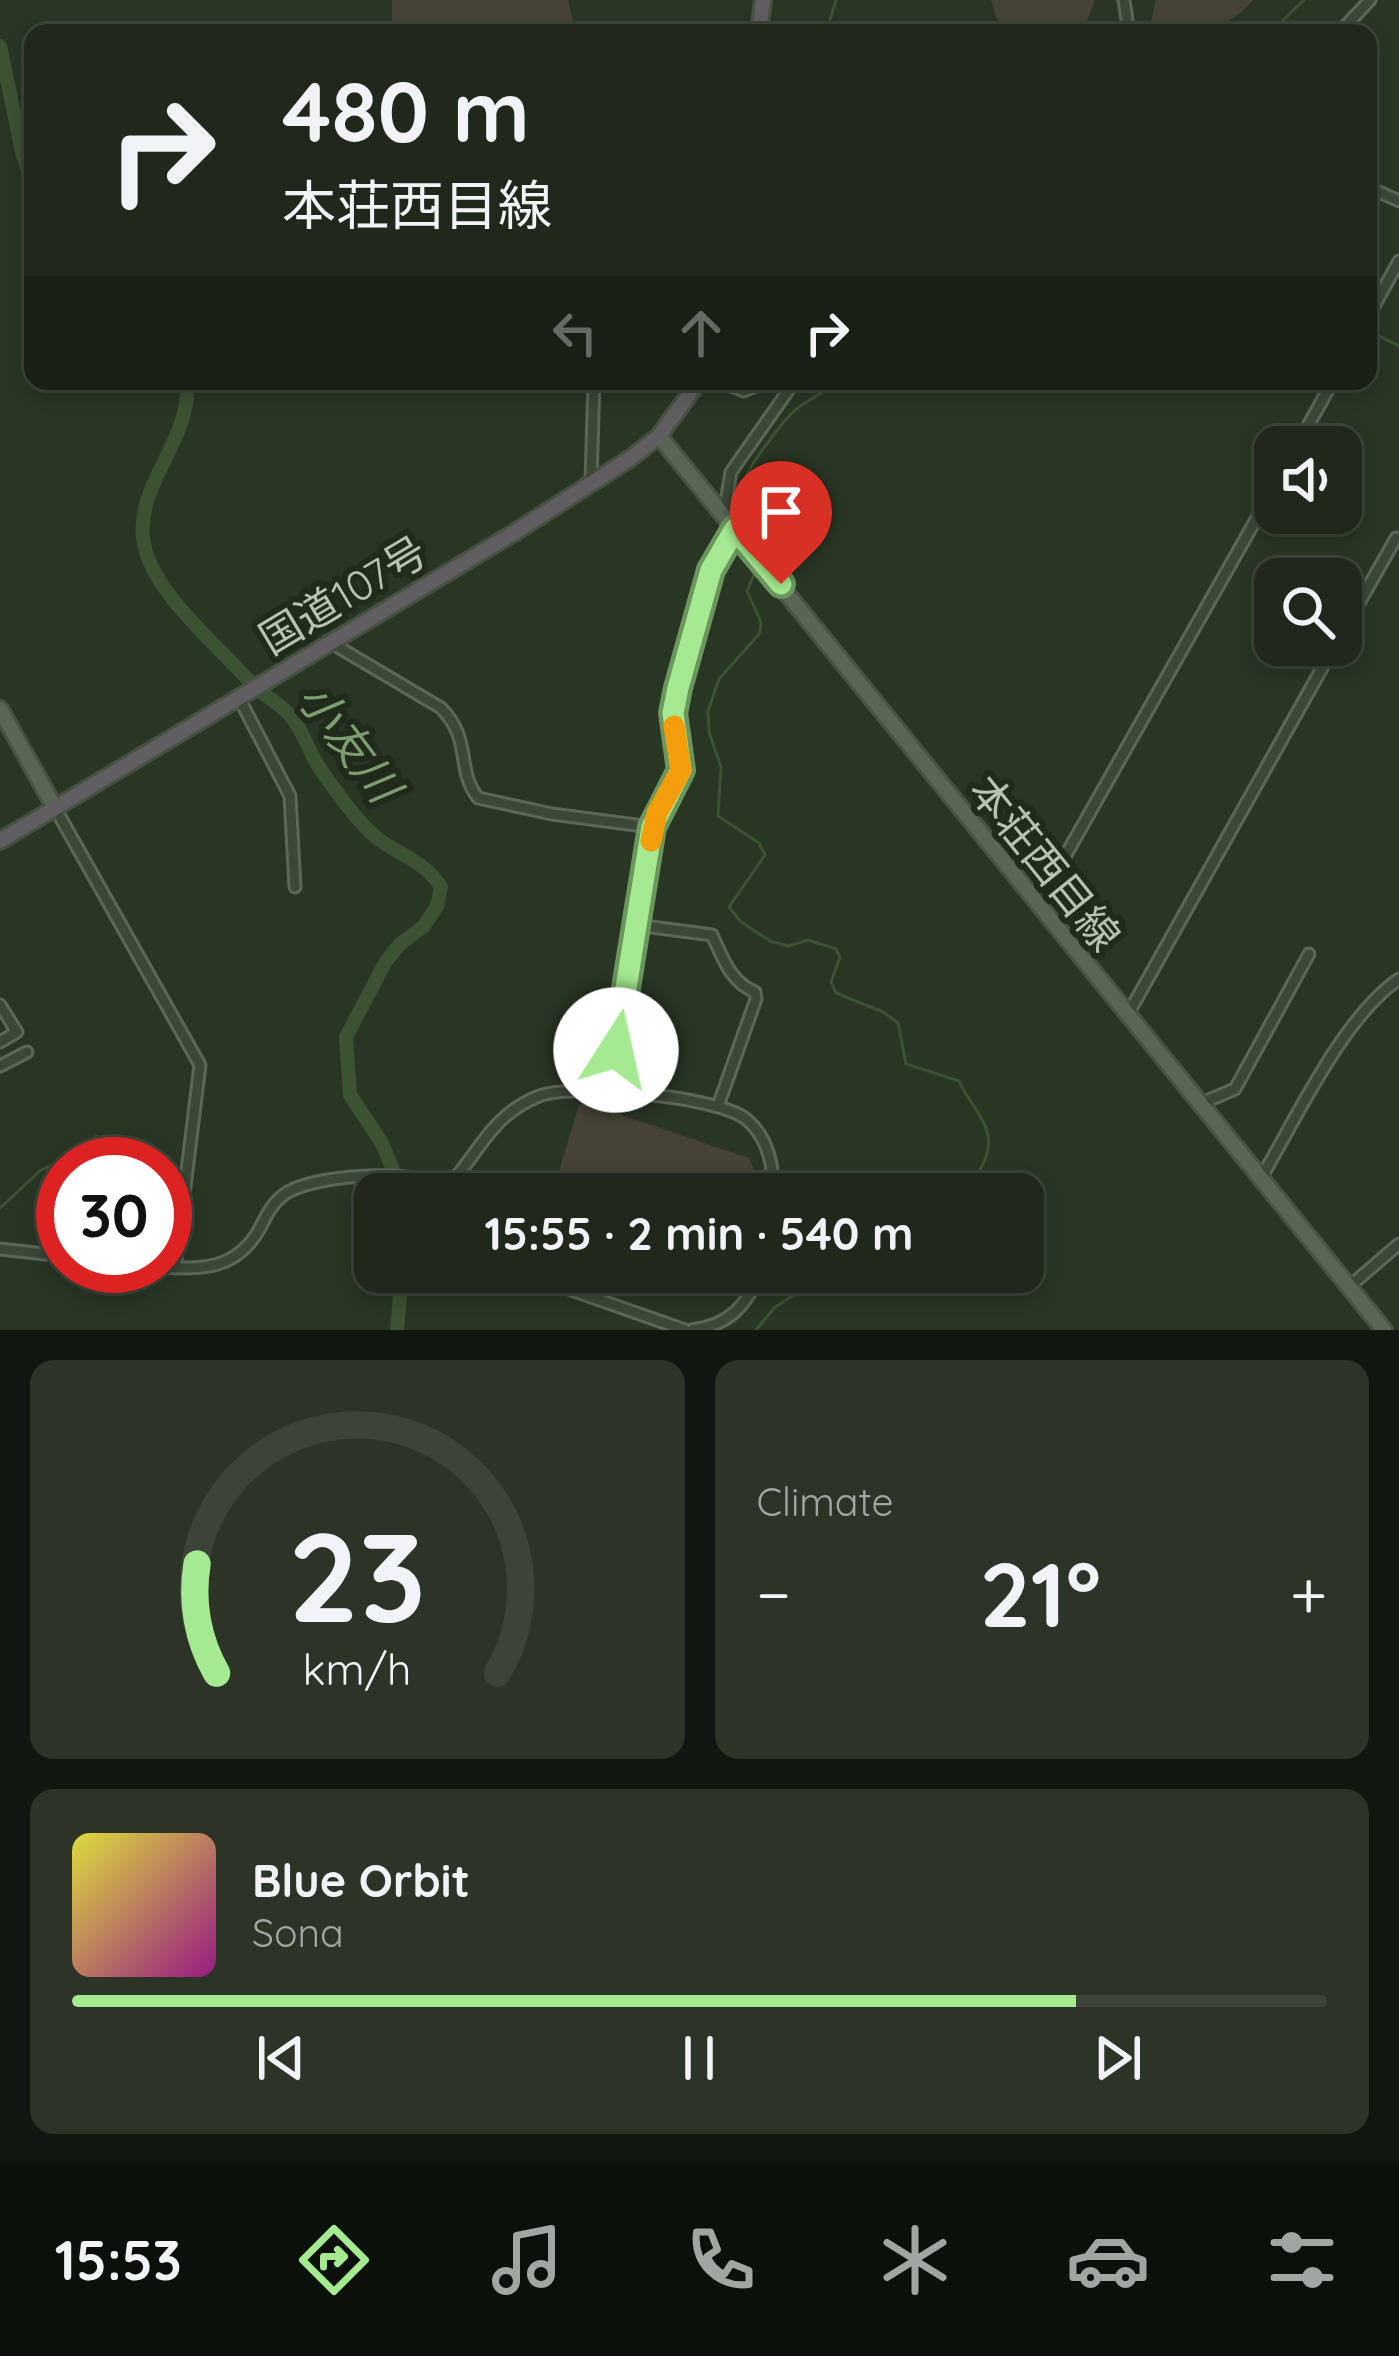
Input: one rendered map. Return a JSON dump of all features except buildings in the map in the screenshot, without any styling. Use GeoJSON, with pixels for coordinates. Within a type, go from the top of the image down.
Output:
{"type":"FeatureCollection","features":[{"type":"Feature","properties":{"kind":"highway","name":"国道107号"},"geometry":{"type":"LineString","coordinates":[[0,841],[512,534],[659,436],[692,390]]}},
{"type":"Feature","properties":{"kind":"main road","name":"本荘西目線"},"geometry":{"type":"LineString","coordinates":[[659,436],[1384,1330]]}},
{"type":"Feature","properties":{"kind":"main road"},"geometry":{"type":"LineString","coordinates":[[0,709],[56,808]]}},
{"type":"Feature","properties":{"kind":"street"},"geometry":{"type":"LineString","coordinates":[[1347,24],[1370,0]]}},
{"type":"Feature","properties":{"kind":"street"},"geometry":{"type":"LineString","coordinates":[[1377,301],[1399,261]]}},
{"type":"Feature","properties":{"kind":"street"},"geometry":{"type":"LineString","coordinates":[[591,482],[594,390]]}},
{"type":"Feature","properties":{"kind":"street"},"geometry":{"type":"LineString","coordinates":[[724,514],[731,472],[789,390]]}},
{"type":"Feature","properties":{"kind":"street"},"geometry":{"type":"LineString","coordinates":[[1308,426],[1328,390]]}},
{"type":"Feature","properties":{"kind":"street"},"geometry":{"type":"LineString","coordinates":[[1037,905],[1254,523]]}},
{"type":"Feature","properties":{"kind":"street"},"geometry":{"type":"LineString","coordinates":[[609,1092],[652,827],[681,770],[673,713],[702,598],[735,529]]}},
{"type":"Feature","properties":{"kind":"street"},"geometry":{"type":"LineString","coordinates":[[1362,598],[1396,538]]}},
{"type":"Feature","properties":{"kind":"street"},"geometry":{"type":"LineString","coordinates":[[328,641],[451,718],[460,731],[467,779],[478,798],[552,814],[652,827]]}},
{"type":"Feature","properties":{"kind":"street"},"geometry":{"type":"LineString","coordinates":[[1127,1016],[1324,666]]}},
{"type":"Feature","properties":{"kind":"street"},"geometry":{"type":"LineString","coordinates":[[243,695],[290,796],[296,887]]}},
{"type":"Feature","properties":{"kind":"street"},"geometry":{"type":"LineString","coordinates":[[56,808],[200,1065],[191,1137]]}},
{"type":"Feature","properties":{"kind":"street"},"geometry":{"type":"LineString","coordinates":[[637,926],[712,935],[732,976],[754,992],[718,1106]]}},
{"type":"Feature","properties":{"kind":"street"},"geometry":{"type":"LineString","coordinates":[[1202,1102],[1235,1089],[1309,954]]}},
{"type":"Feature","properties":{"kind":"street"},"geometry":{"type":"LineString","coordinates":[[1261,1178],[1338,1048],[1369,1007],[1399,980]]}},
{"type":"Feature","properties":{"kind":"street"},"geometry":{"type":"LineString","coordinates":[[0,1005],[17,1032],[0,1042]]}},
{"type":"Feature","properties":{"kind":"street"},"geometry":{"type":"LineString","coordinates":[[0,1066],[27,1052]]}},
{"type":"Feature","properties":{"kind":"street"},"geometry":{"type":"LineString","coordinates":[[463,1173],[485,1134],[539,1096],[577,1089],[718,1106],[744,1118],[762,1138],[772,1173]]}},
{"type":"Feature","properties":{"kind":"street"},"geometry":{"type":"LineString","coordinates":[[192,1268],[212,1268],[235,1258],[256,1235],[270,1208],[291,1190],[321,1181],[354,1179]]}},
{"type":"Feature","properties":{"kind":"street"},"geometry":{"type":"LineString","coordinates":[[1351,1286],[1399,1244]]}},
{"type":"Feature","properties":{"kind":"street"},"geometry":{"type":"LineString","coordinates":[[0,1249],[36,1253]]}},
{"type":"Feature","properties":{"kind":"street"},"geometry":{"type":"LineString","coordinates":[[581,1293],[688,1330],[712,1328],[740,1311],[750,1293]]}},
{"type":"Feature","properties":{"kind":"shaded area"},"geometry":{"type":"Polygon","coordinates":[[[392,0],[568,0],[574,24],[392,24],[392,0]]]}},
{"type":"Feature","properties":{"kind":"shaded area"},"geometry":{"type":"Polygon","coordinates":[[[991,0],[1095,0],[1086,24],[998,24],[991,0]]]}},
{"type":"Feature","properties":{"kind":"shaded area"},"geometry":{"type":"Polygon","coordinates":[[[1156,0],[1253,0],[1221,24],[1150,24],[1156,0]]]}},
{"type":"Feature","properties":{"kind":"shaded area"},"geometry":{"type":"Polygon","coordinates":[[[586,1103],[749,1158],[756,1173],[558,1173],[579,1105],[586,1103]]]}},
{"type":"Feature","properties":{"kind":"waterway"},"geometry":{"type":"LineString","coordinates":[[829,24],[836,0]]}},
{"type":"Feature","properties":{"kind":"waterway"},"geometry":{"type":"LineString","coordinates":[[1279,24],[1304,0]]}},
{"type":"Feature","properties":{"kind":"waterway","name":"小友川"},"geometry":{"type":"LineString","coordinates":[[0,46],[24,159]]}},
{"type":"Feature","properties":{"kind":"waterway"},"geometry":{"type":"LineString","coordinates":[[1377,335],[1399,346]]}},
{"type":"Feature","properties":{"kind":"waterway","name":"小友川"},"geometry":{"type":"LineString","coordinates":[[187,390],[181,422],[143,518],[143,538],[158,578],[204,634],[292,718],[319,767],[362,824],[427,871],[441,887],[437,906],[424,926],[386,961],[346,1037],[350,1095],[382,1143],[394,1173]]}},
{"type":"Feature","properties":{"kind":"waterway"},"geometry":{"type":"LineString","coordinates":[[762,558],[769,530],[746,492],[747,475],[792,413],[827,390]]}},
{"type":"Feature","properties":{"kind":"waterway"},"geometry":{"type":"LineString","coordinates":[[758,566],[747,591],[761,622],[760,633],[719,679],[708,711],[709,732],[721,767],[718,816],[759,843],[765,855],[729,907],[741,922],[770,941],[788,946],[808,940],[836,949],[840,957],[831,982],[836,993],[898,1023],[906,1064],[959,1081],[986,1129],[988,1150],[978,1173]]}},
{"type":"Feature","properties":{"kind":"waterway"},"geometry":{"type":"LineString","coordinates":[[0,1208],[40,1171],[96,1136]]}},
{"type":"Feature","properties":{"kind":"waterway","name":"小友川"},"geometry":{"type":"LineString","coordinates":[[397,1330],[400,1293]]}},
{"type":"Feature","properties":{"kind":"waterway"},"geometry":{"type":"LineString","coordinates":[[756,1330],[774,1308],[797,1293]]}},
{"type":"Feature","properties":{"kind":"slow traffic"},"geometry":{"type":"LineString","coordinates":[[651,841],[657,813],[681,770],[674,726]]}},
{"type":"Feature","properties":{"kind":"route"},"geometry":{"type":"LineString","coordinates":[[616,1050],[652,827],[681,770],[673,713],[678,688],[711,570],[735,529],[781,584]]}}]}
